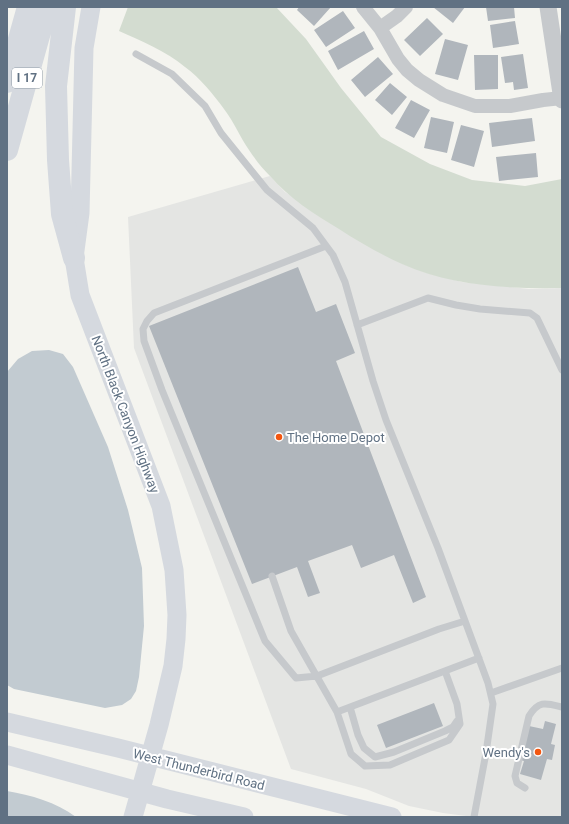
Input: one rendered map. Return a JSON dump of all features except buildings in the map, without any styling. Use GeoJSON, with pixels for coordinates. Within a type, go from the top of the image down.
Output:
{"type":"FeatureCollection","features":[{"type":"Feature","properties":{"kind":"highway"},"geometry":{"type":"LineString","coordinates":[[7,82],[28,7]]}},
{"type":"Feature","properties":{"kind":"highway","name":"I 17"},"geometry":{"type":"LineString","coordinates":[[7,150],[47,7]]}},
{"type":"Feature","properties":{"kind":"highway"},"geometry":{"type":"LineString","coordinates":[[65,7],[56,86],[58,160],[62,214],[74,258]]}},
{"type":"Feature","properties":{"kind":"main road","name":"North Black Canyon Highway"},"geometry":{"type":"LineString","coordinates":[[91,7],[84,48],[80,213],[74,258],[80,295],[162,506],[174,570],[177,615],[174,660],[159,725],[133,817]]}},
{"type":"Feature","properties":{"kind":"main road","name":"West Thunderbird Road"},"geometry":{"type":"LineString","coordinates":[[7,722],[150,756],[392,817]]}},
{"type":"Feature","properties":{"kind":"main road"},"geometry":{"type":"LineString","coordinates":[[7,755],[244,817]]}},
{"type":"Feature","properties":{"kind":"street"},"geometry":{"type":"LineString","coordinates":[[363,7],[380,28],[398,59],[419,80],[443,95],[475,106],[510,106],[543,100],[562,100],[551,8]]}},
{"type":"Feature","properties":{"kind":"street"},"geometry":{"type":"LineString","coordinates":[[380,28],[397,16],[406,7]]}},
{"type":"Feature","properties":{"kind":"lane"},"geometry":{"type":"LineString","coordinates":[[136,54],[172,74],[205,106],[221,133],[267,190],[313,228],[333,255],[345,282],[373,381],[386,420],[465,621],[491,693],[493,704],[486,753],[474,817]]}},
{"type":"Feature","properties":{"kind":"lane"},"geometry":{"type":"LineString","coordinates":[[326,246],[154,313],[147,321],[143,329],[144,341],[162,390],[265,641],[296,678],[317,676],[431,632],[465,621]]}},
{"type":"Feature","properties":{"kind":"lane"},"geometry":{"type":"LineString","coordinates":[[357,325],[428,298],[480,310],[530,313],[537,318],[562,370]]}},
{"type":"Feature","properties":{"kind":"lane"},"geometry":{"type":"LineString","coordinates":[[272,576],[290,630],[337,712],[351,754],[365,766],[390,765],[449,740],[460,724],[457,704],[445,671]]}},
{"type":"Feature","properties":{"kind":"lane"},"geometry":{"type":"LineString","coordinates":[[337,712],[479,658]]}},
{"type":"Feature","properties":{"kind":"lane"},"geometry":{"type":"LineString","coordinates":[[491,693],[562,668]]}},
{"type":"Feature","properties":{"kind":"lane"},"geometry":{"type":"LineString","coordinates":[[525,788],[517,783],[515,776],[529,716],[534,708],[540,704],[562,707]]}},
{"type":"Feature","properties":{"kind":"lane"},"geometry":{"type":"LineString","coordinates":[[350,707],[358,735],[364,748],[375,757],[394,752],[445,731],[453,727],[459,717]]}},
{"type":"Feature","properties":{"kind":"shaded area"},"geometry":{"type":"Polygon","coordinates":[[[128,7],[276,7],[306,39],[341,88],[381,137],[430,164],[472,180],[525,186],[562,179],[562,288],[501,287],[460,282],[440,277],[402,264],[386,256],[320,217],[285,191],[264,170],[249,150],[224,109],[211,92],[191,71],[162,51],[119,31],[128,7]]]}},
{"type":"Feature","properties":{"kind":"shaded area"},"geometry":{"type":"Polygon","coordinates":[[[270,176],[285,192],[403,264],[427,273],[462,282],[529,289],[562,288],[562,817],[474,817],[443,813],[409,806],[366,789],[291,769],[134,348],[128,217],[270,176]]]}},
{"type":"Feature","properties":{"kind":"shaded area"},"geometry":{"type":"Polygon","coordinates":[[[49,350],[63,354],[73,367],[108,447],[128,510],[142,568],[144,626],[139,677],[136,691],[131,699],[122,705],[105,708],[14,689],[7,685],[7,372],[18,359],[32,351],[49,350]]]}},
{"type":"Feature","properties":{"kind":"shaded area"},"geometry":{"type":"Polygon","coordinates":[[[7,791],[52,803],[76,817],[7,817],[7,791]]]}},
{"type":"Feature","properties":{"kind":"place","name":"The Home Depot"},"geometry":{"type":"Point","coordinates":[279,437]}},
{"type":"Feature","properties":{"kind":"place","name":"Wendy's"},"geometry":{"type":"Point","coordinates":[538,752]}}]}
